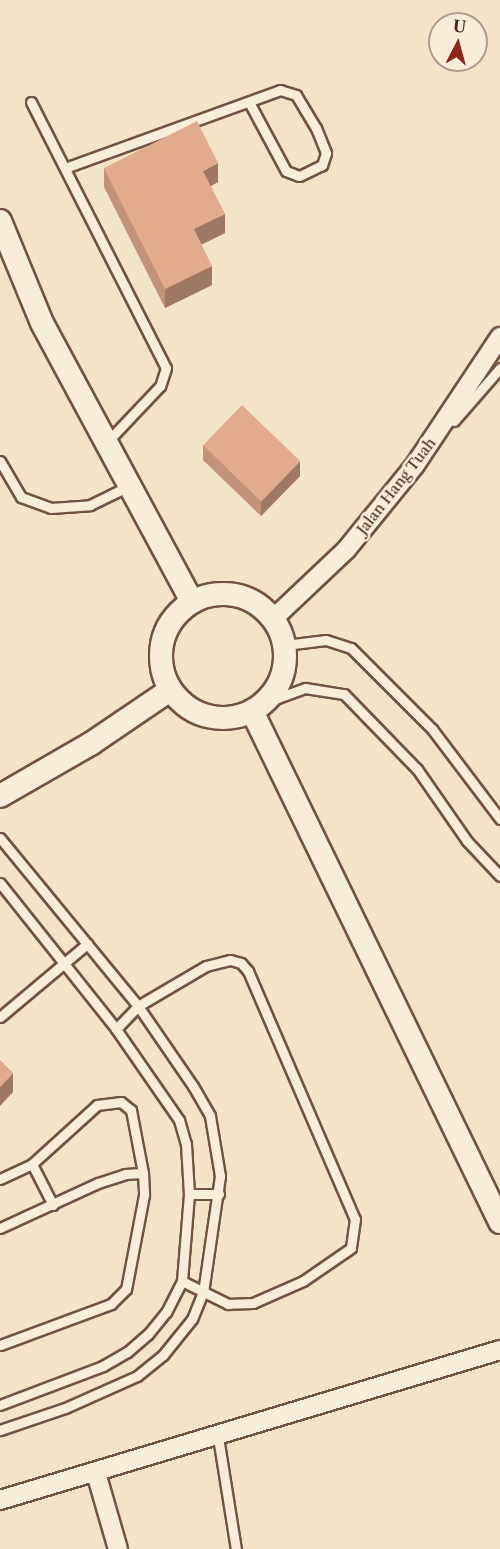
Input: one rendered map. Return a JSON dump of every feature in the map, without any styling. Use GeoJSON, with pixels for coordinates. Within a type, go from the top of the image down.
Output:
{"type":"FeatureCollection","features":[{"type":"Feature","properties":{"kind":"street"},"geometry":{"type":"LineString","coordinates":[[0,221],[42,323],[192,602]]}},
{"type":"Feature","properties":{"kind":"street","name":"Jalan Hang Tuah"},"geometry":{"type":"LineString","coordinates":[[273,619],[346,550],[415,465],[500,337]]}},
{"type":"Feature","properties":{"kind":"street"},"geometry":{"type":"LineString","coordinates":[[208,595],[236,596],[260,606],[273,619],[285,645],[285,667],[278,687],[258,707],[235,718],[198,714],[170,690],[160,658],[162,642],[178,612],[192,602],[208,595]]}},
{"type":"Feature","properties":{"kind":"street"},"geometry":{"type":"LineString","coordinates":[[0,796],[92,743],[170,690]]}},
{"type":"Feature","properties":{"kind":"street"},"geometry":{"type":"LineString","coordinates":[[258,707],[500,1222]]}},
{"type":"Feature","properties":{"kind":"street"},"geometry":{"type":"LineString","coordinates":[[0,1500],[218,1437],[500,1350]]}},
{"type":"Feature","properties":{"kind":"street"},"geometry":{"type":"LineString","coordinates":[[96,1473],[118,1549]]}},
{"type":"Feature","properties":{"kind":"lane"},"geometry":{"type":"LineString","coordinates":[[65,168],[250,104],[280,90],[296,95],[323,144],[326,159],[322,165],[299,176],[286,171],[250,104]]}},
{"type":"Feature","properties":{"kind":"lane"},"geometry":{"type":"LineString","coordinates":[[31,102],[166,368],[160,386],[107,442]]}},
{"type":"Feature","properties":{"kind":"lane"},"geometry":{"type":"LineString","coordinates":[[415,465],[500,368]]}},
{"type":"Feature","properties":{"kind":"lane"},"geometry":{"type":"LineString","coordinates":[[0,461],[21,497],[51,508],[90,506],[129,486]]}},
{"type":"Feature","properties":{"kind":"lane"},"geometry":{"type":"LineString","coordinates":[[285,645],[326,640],[351,648],[432,729],[500,819]]}},
{"type":"Feature","properties":{"kind":"lane"},"geometry":{"type":"LineString","coordinates":[[258,707],[305,688],[344,694],[417,769],[467,841],[500,876]]}},
{"type":"Feature","properties":{"kind":"lane"},"geometry":{"type":"LineString","coordinates":[[0,838],[138,1006],[210,1116],[217,1145],[219,1194],[203,1292],[192,1319],[163,1355],[137,1376],[65,1408],[0,1430]]}},
{"type":"Feature","properties":{"kind":"lane"},"geometry":{"type":"LineString","coordinates":[[0,883],[116,1029],[179,1120],[186,1144],[189,1194],[182,1281],[166,1311],[127,1352],[72,1379],[0,1405]]}},
{"type":"Feature","properties":{"kind":"lane"},"geometry":{"type":"LineString","coordinates":[[0,1017],[62,961],[87,944]]}},
{"type":"Feature","properties":{"kind":"lane"},"geometry":{"type":"LineString","coordinates":[[116,1029],[138,1006],[216,962],[241,963],[248,971],[355,1219],[351,1248],[303,1281],[253,1303],[228,1304],[182,1281]]}},
{"type":"Feature","properties":{"kind":"lane"},"geometry":{"type":"LineString","coordinates":[[0,1179],[32,1164],[98,1105],[121,1102],[130,1110],[144,1173],[144,1195],[131,1271],[119,1298],[0,1345]]}},
{"type":"Feature","properties":{"kind":"lane"},"geometry":{"type":"LineString","coordinates":[[32,1164],[53,1205]]}},
{"type":"Feature","properties":{"kind":"lane"},"geometry":{"type":"LineString","coordinates":[[0,1228],[98,1183],[125,1174],[144,1173]]}},
{"type":"Feature","properties":{"kind":"lane"},"geometry":{"type":"LineString","coordinates":[[189,1194],[219,1194]]}},
{"type":"Feature","properties":{"kind":"lane"},"geometry":{"type":"LineString","coordinates":[[218,1437],[236,1549]]}},
{"type":"Feature","properties":{"kind":"building"},"geometry":{"type":"Polygon","coordinates":[[[197,121],[218,163],[203,171],[225,214],[194,229],[212,266],[165,289],[104,168],[197,121]]]}},
{"type":"Feature","properties":{"kind":"building"},"geometry":{"type":"Polygon","coordinates":[[[242,405],[300,461],[261,502],[203,445],[242,405]]]}},
{"type":"Feature","properties":{"kind":"building"},"geometry":{"type":"Polygon","coordinates":[[[0,1060],[13,1073],[0,1087],[0,1060]]]}}]}
